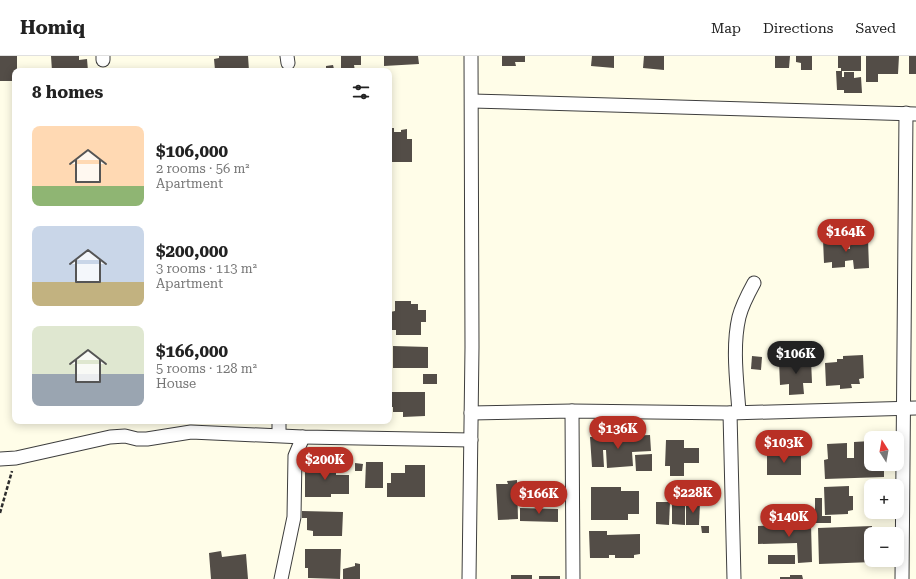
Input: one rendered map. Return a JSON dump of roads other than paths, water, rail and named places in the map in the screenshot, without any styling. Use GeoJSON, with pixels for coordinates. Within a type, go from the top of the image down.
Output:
{"type":"FeatureCollection","features":[{"type":"Feature","properties":{"kind":"street"},"geometry":{"type":"LineString","coordinates":[[469,579],[471,440],[471,56]]}},
{"type":"Feature","properties":{"kind":"street"},"geometry":{"type":"LineString","coordinates":[[472,101],[911,114],[910,408],[902,579]]}},
{"type":"Feature","properties":{"kind":"street"},"geometry":{"type":"LineString","coordinates":[[734,579],[734,412],[737,340],[739,318],[744,302],[754,283]]}},
{"type":"Feature","properties":{"kind":"street"},"geometry":{"type":"LineString","coordinates":[[471,413],[572,411],[734,412],[910,408]]}},
{"type":"Feature","properties":{"kind":"street"},"geometry":{"type":"LineString","coordinates":[[572,411],[573,579]]}},
{"type":"Feature","properties":{"kind":"street"},"geometry":{"type":"LineString","coordinates":[[279,424],[279,435]]}},
{"type":"Feature","properties":{"kind":"street"},"geometry":{"type":"LineString","coordinates":[[0,459],[16,458],[120,435],[142,440],[191,432],[303,437],[471,440]]}},
{"type":"Feature","properties":{"kind":"street"},"geometry":{"type":"LineString","coordinates":[[281,579],[294,517],[295,456],[303,437]]}}]}
